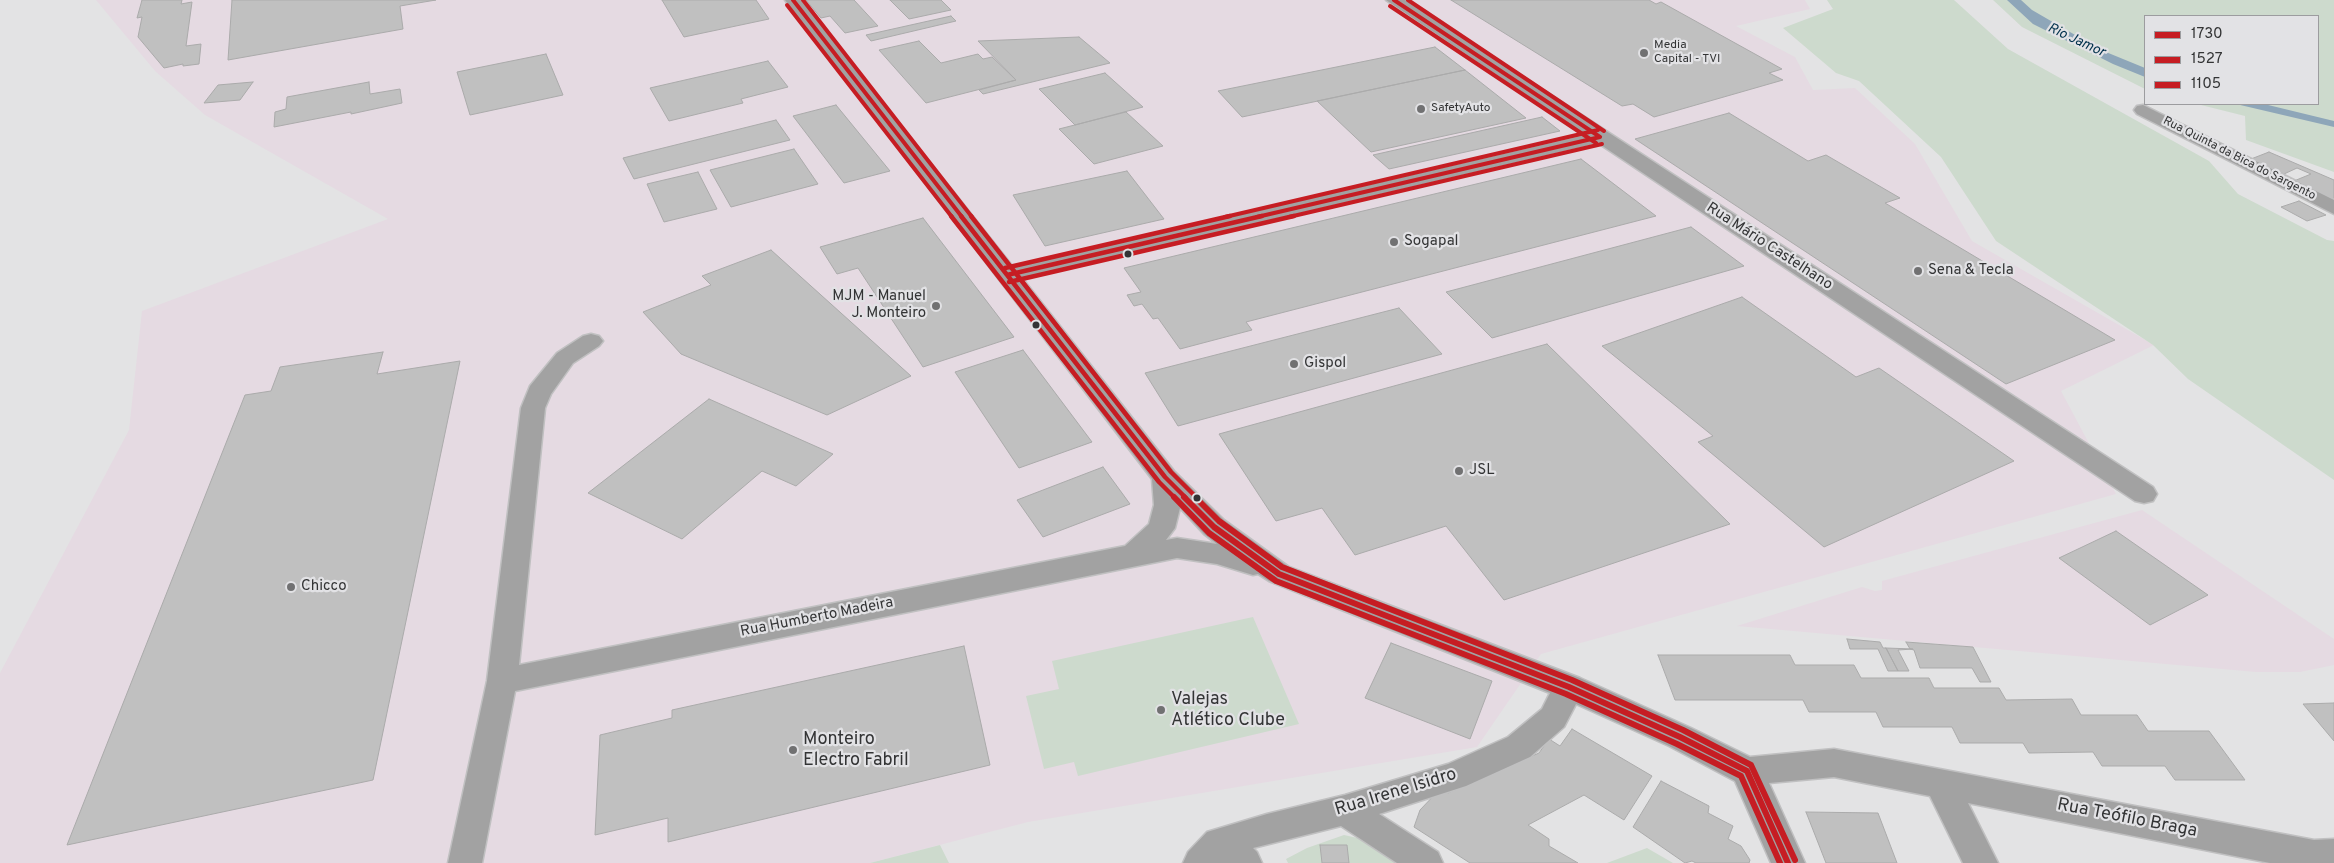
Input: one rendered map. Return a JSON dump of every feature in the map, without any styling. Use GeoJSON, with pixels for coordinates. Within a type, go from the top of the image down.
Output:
{"type":"FeatureCollection","features":[{"type":"Feature","properties":{"kind":"street"},"geometry":{"type":"LineString","coordinates":[[794,0],[1165,477],[1214,527],[1250,556],[1279,574],[1569,687],[1680,737],[1747,771],[1788,863]]}},
{"type":"Feature","properties":{"kind":"street","name":"Rua Mário Castelhano"},"geometry":{"type":"LineString","coordinates":[[1394,0],[2144,494]]}},
{"type":"Feature","properties":{"kind":"street","name":"Rua Quinta da Bica do Sargento"},"geometry":{"type":"LineString","coordinates":[[2143,110],[2334,208]]}},
{"type":"Feature","properties":{"kind":"street"},"geometry":{"type":"LineString","coordinates":[[1007,275],[1600,137]]}},
{"type":"Feature","properties":{"kind":"street"},"geometry":{"type":"LineString","coordinates":[[465,863],[502,681],[533,408],[539,392],[566,358],[591,341]]}},
{"type":"Feature","properties":{"kind":"street"},"geometry":{"type":"LineString","coordinates":[[1133,555],[1161,528],[1167,505],[1165,477]]}},
{"type":"Feature","properties":{"kind":"street","name":"Rua Humberto Madeira"},"geometry":{"type":"LineString","coordinates":[[502,681],[1133,555],[1177,548],[1218,554],[1279,574]]}},
{"type":"Feature","properties":{"kind":"street","name":"Rua Irene Isidro"},"geometry":{"type":"LineString","coordinates":[[1210,853],[1267,829],[1345,810],[1455,776],[1519,746],[1553,718],[1569,687]]}},
{"type":"Feature","properties":{"kind":"street","name":"Rua Teófilo Braga"},"geometry":{"type":"LineString","coordinates":[[1747,771],[1834,763],[2326,858]]}},
{"type":"Feature","properties":{"kind":"street"},"geometry":{"type":"LineString","coordinates":[[1940,783],[1981,863]]}},
{"type":"Feature","properties":{"kind":"street"},"geometry":{"type":"LineString","coordinates":[[1345,810],[1426,863]]}},
{"type":"Feature","properties":{"kind":"street"},"geometry":{"type":"LineString","coordinates":[[1210,853],[1246,863]]}},
{"type":"Feature","properties":{"kind":"shaded area"},"geometry":{"type":"Polygon","coordinates":[[[96,0],[1805,0],[1810,9],[1736,26],[1795,57],[1813,90],[1855,88],[1915,144],[1972,241],[2154,345],[2061,391],[2116,494],[1541,654],[1477,747],[1028,822],[870,863],[0,863],[0,673],[129,430],[142,311],[388,219],[205,115],[155,71],[96,0]]]}},
{"type":"Feature","properties":{"kind":"shaded area"},"geometry":{"type":"Polygon","coordinates":[[[2142,510],[2334,639],[2334,665],[2300,672],[2256,672],[1737,626],[1862,587],[1875,591],[1882,590],[1882,581],[2142,510]]]}},
{"type":"Feature","properties":{"kind":"green space"},"geometry":{"type":"Polygon","coordinates":[[[1827,0],[1954,0],[2008,49],[2209,161],[2238,194],[2327,240],[2334,241],[2334,480],[2188,379],[2153,345],[1996,241],[1941,157],[1859,81],[1836,73],[1783,28],[1833,9],[1827,0]]]}},
{"type":"Feature","properties":{"kind":"green space"},"geometry":{"type":"Polygon","coordinates":[[[1993,0],[2334,0],[2334,172],[2246,140],[2245,116],[2201,105],[2319,105],[2319,15],[2144,15],[2144,88],[2022,27],[1993,0]]]}},
{"type":"Feature","properties":{"kind":"green space","name":"Valejas Atlético Clube"},"geometry":{"type":"Polygon","coordinates":[[[1253,617],[1299,724],[1078,776],[1074,762],[1044,769],[1026,696],[1059,689],[1052,661],[1253,617]]]}},
{"type":"Feature","properties":{"kind":"green space"},"geometry":{"type":"Polygon","coordinates":[[[1344,835],[1362,839],[1397,863],[1288,863],[1286,859],[1307,848],[1344,835]]]}},
{"type":"Feature","properties":{"kind":"green space"},"geometry":{"type":"Polygon","coordinates":[[[940,845],[949,863],[870,863],[940,845]]]}},
{"type":"Feature","properties":{"kind":"green space"},"geometry":{"type":"Polygon","coordinates":[[[1647,848],[1673,863],[1607,863],[1647,848]]]}},
{"type":"Feature","properties":{"kind":"water","name":"Rio Jamor"},"geometry":{"type":"Polygon","coordinates":[[[2007,0],[2021,0],[2032,10],[2101,50],[2144,68],[2144,77],[2113,64],[2033,24],[2007,0]]]}},
{"type":"Feature","properties":{"kind":"water"},"geometry":{"type":"Polygon","coordinates":[[[2240,105],[2268,105],[2334,121],[2334,127],[2240,105]]]}},
{"type":"Feature","properties":{"kind":"building"},"geometry":{"type":"Polygon","coordinates":[[[142,0],[182,0],[181,4],[192,2],[186,46],[201,44],[199,64],[183,66],[183,64],[164,68],[138,37],[142,17],[137,18],[142,0]]]}},
{"type":"Feature","properties":{"kind":"building"},"geometry":{"type":"Polygon","coordinates":[[[232,0],[436,0],[400,6],[403,29],[228,60],[232,0]]]}},
{"type":"Feature","properties":{"kind":"building"},"geometry":{"type":"Polygon","coordinates":[[[662,0],[756,0],[769,19],[684,37],[662,0]]]}},
{"type":"Feature","properties":{"kind":"building"},"geometry":{"type":"Polygon","coordinates":[[[806,0],[854,0],[878,26],[845,33],[830,16],[821,18],[806,0]]]}},
{"type":"Feature","properties":{"kind":"building"},"geometry":{"type":"Polygon","coordinates":[[[890,0],[941,0],[951,10],[909,19],[890,0]]]}},
{"type":"Feature","properties":{"kind":"building","name":"Media Capital - TVI"},"geometry":{"type":"Polygon","coordinates":[[[1451,0],[1649,0],[1656,4],[1661,2],[1782,69],[1769,73],[1783,80],[1654,117],[1633,104],[1622,106],[1451,0]]]}},
{"type":"Feature","properties":{"kind":"building"},"geometry":{"type":"Polygon","coordinates":[[[951,16],[956,21],[871,41],[866,35],[951,16]]]}},
{"type":"Feature","properties":{"kind":"building"},"geometry":{"type":"Polygon","coordinates":[[[1079,37],[1110,63],[983,94],[979,90],[1016,80],[978,41],[1079,37]]]}},
{"type":"Feature","properties":{"kind":"building"},"geometry":{"type":"Polygon","coordinates":[[[919,41],[941,63],[978,54],[983,59],[992,57],[1016,80],[926,103],[879,50],[919,41]]]}},
{"type":"Feature","properties":{"kind":"building"},"geometry":{"type":"Polygon","coordinates":[[[1435,47],[1465,70],[1242,117],[1218,91],[1435,47]]]}},
{"type":"Feature","properties":{"kind":"building"},"geometry":{"type":"Polygon","coordinates":[[[546,54],[563,95],[470,115],[457,72],[546,54]]]}},
{"type":"Feature","properties":{"kind":"building"},"geometry":{"type":"Polygon","coordinates":[[[768,61],[788,87],[741,99],[743,103],[669,121],[650,88],[768,61]]]}},
{"type":"Feature","properties":{"kind":"building","name":"SafetyAuto"},"geometry":{"type":"Polygon","coordinates":[[[1465,70],[1526,118],[1371,152],[1317,101],[1465,70]]]}},
{"type":"Feature","properties":{"kind":"building"},"geometry":{"type":"Polygon","coordinates":[[[1105,73],[1143,107],[1075,125],[1039,89],[1105,73]]]}},
{"type":"Feature","properties":{"kind":"building"},"geometry":{"type":"Polygon","coordinates":[[[253,82],[240,100],[204,103],[218,85],[253,82]]]}},
{"type":"Feature","properties":{"kind":"building"},"geometry":{"type":"Polygon","coordinates":[[[369,82],[370,94],[400,89],[402,103],[274,127],[275,112],[286,109],[287,97],[369,82]]]}},
{"type":"Feature","properties":{"kind":"building"},"geometry":{"type":"Polygon","coordinates":[[[836,105],[890,171],[844,183],[793,116],[836,105]]]}},
{"type":"Feature","properties":{"kind":"building"},"geometry":{"type":"Polygon","coordinates":[[[1126,112],[1163,146],[1094,164],[1059,129],[1126,112]]]}},
{"type":"Feature","properties":{"kind":"building","name":"Sena & Tecla"},"geometry":{"type":"Polygon","coordinates":[[[1729,113],[1808,161],[1826,155],[1900,198],[1885,203],[2115,340],[2006,384],[1635,139],[1729,113]]]}},
{"type":"Feature","properties":{"kind":"building"},"geometry":{"type":"Polygon","coordinates":[[[1542,117],[1560,131],[1389,169],[1373,155],[1542,117]]]}},
{"type":"Feature","properties":{"kind":"building"},"geometry":{"type":"Polygon","coordinates":[[[776,120],[790,140],[634,179],[623,158],[776,120]]]}},
{"type":"Feature","properties":{"kind":"building"},"geometry":{"type":"Polygon","coordinates":[[[794,149],[818,184],[731,207],[710,170],[794,149]]]}},
{"type":"Feature","properties":{"kind":"building"},"geometry":{"type":"Polygon","coordinates":[[[2269,152],[2334,180],[2334,203],[2289,183],[2311,174],[2297,168],[2284,174],[2251,159],[2269,152]]]}},
{"type":"Feature","properties":{"kind":"building","name":"Sogapal"},"geometry":{"type":"Polygon","coordinates":[[[1581,159],[1656,216],[1246,322],[1252,330],[1180,349],[1158,318],[1153,319],[1142,304],[1134,306],[1127,295],[1141,292],[1124,268],[1581,159]]]}},
{"type":"Feature","properties":{"kind":"building"},"geometry":{"type":"Polygon","coordinates":[[[1127,171],[1164,219],[1045,246],[1013,195],[1127,171]]]}},
{"type":"Feature","properties":{"kind":"building"},"geometry":{"type":"Polygon","coordinates":[[[698,172],[717,209],[664,222],[647,184],[698,172]]]}},
{"type":"Feature","properties":{"kind":"building"},"geometry":{"type":"Polygon","coordinates":[[[2299,201],[2326,215],[2307,221],[2281,207],[2299,201]]]}},
{"type":"Feature","properties":{"kind":"building","name":"MJM - Manuel J. Monteiro"},"geometry":{"type":"Polygon","coordinates":[[[923,218],[1014,337],[923,367],[858,268],[837,274],[820,247],[923,218]]]}},
{"type":"Feature","properties":{"kind":"building"},"geometry":{"type":"Polygon","coordinates":[[[1691,227],[1744,266],[1492,338],[1446,292],[1691,227]]]}},
{"type":"Feature","properties":{"kind":"building"},"geometry":{"type":"Polygon","coordinates":[[[771,250],[911,376],[827,415],[681,354],[643,312],[711,285],[702,276],[771,250]]]}},
{"type":"Feature","properties":{"kind":"building"},"geometry":{"type":"Polygon","coordinates":[[[1742,297],[1856,377],[1879,368],[2014,461],[1824,547],[1698,442],[1713,436],[1602,346],[1742,297]]]}},
{"type":"Feature","properties":{"kind":"building","name":"Gispol"},"geometry":{"type":"Polygon","coordinates":[[[1399,308],[1442,354],[1178,426],[1145,373],[1399,308]]]}},
{"type":"Feature","properties":{"kind":"building","name":"JSL"},"geometry":{"type":"Polygon","coordinates":[[[1547,344],[1730,524],[1504,600],[1446,526],[1355,555],[1322,508],[1276,521],[1219,434],[1547,344]]]}},
{"type":"Feature","properties":{"kind":"building"},"geometry":{"type":"Polygon","coordinates":[[[1023,350],[1092,442],[1019,468],[955,372],[1023,350]]]}},
{"type":"Feature","properties":{"kind":"building","name":"Chicco"},"geometry":{"type":"Polygon","coordinates":[[[383,352],[377,374],[460,361],[373,780],[67,845],[245,395],[271,391],[280,367],[383,352]]]}},
{"type":"Feature","properties":{"kind":"building"},"geometry":{"type":"Polygon","coordinates":[[[709,399],[833,454],[796,486],[762,471],[682,539],[588,493],[709,399]]]}},
{"type":"Feature","properties":{"kind":"building"},"geometry":{"type":"Polygon","coordinates":[[[1103,467],[1130,504],[1043,537],[1017,500],[1103,467]]]}},
{"type":"Feature","properties":{"kind":"building"},"geometry":{"type":"Polygon","coordinates":[[[2116,531],[2208,595],[2150,625],[2059,558],[2116,531]]]}},
{"type":"Feature","properties":{"kind":"building"},"geometry":{"type":"Polygon","coordinates":[[[1847,639],[1880,642],[1883,648],[1886,648],[1898,671],[1888,671],[1878,649],[1850,649],[1847,639]]]}},
{"type":"Feature","properties":{"kind":"building"},"geometry":{"type":"Polygon","coordinates":[[[1906,642],[1973,647],[1991,682],[1980,682],[1972,668],[1920,668],[1914,650],[1910,649],[1906,642]]]}},
{"type":"Feature","properties":{"kind":"building"},"geometry":{"type":"Polygon","coordinates":[[[1391,643],[1492,681],[1470,739],[1365,698],[1391,643]]]}},
{"type":"Feature","properties":{"kind":"building","name":"Monteiro Electro Fabril"},"geometry":{"type":"Polygon","coordinates":[[[964,646],[990,765],[668,842],[668,818],[595,835],[600,735],[672,718],[672,710],[964,646]]]}},
{"type":"Feature","properties":{"kind":"building"},"geometry":{"type":"Polygon","coordinates":[[[1886,648],[1913,649],[1898,650],[1909,671],[1898,671],[1886,648]]]}},
{"type":"Feature","properties":{"kind":"building"},"geometry":{"type":"Polygon","coordinates":[[[1658,655],[1790,655],[1795,665],[1854,665],[1861,678],[1929,678],[1934,688],[1999,688],[2006,700],[2072,699],[2081,715],[2137,715],[2148,731],[2209,731],[2245,780],[2175,780],[2165,766],[2102,766],[2093,752],[2029,753],[2023,743],[1960,743],[1952,727],[1883,727],[1876,712],[1809,712],[1803,700],[1675,700],[1658,655]]]}},
{"type":"Feature","properties":{"kind":"building"},"geometry":{"type":"Polygon","coordinates":[[[2334,703],[2334,741],[2303,704],[2334,703]]]}},
{"type":"Feature","properties":{"kind":"building"},"geometry":{"type":"Polygon","coordinates":[[[1572,729],[1652,776],[1624,820],[1584,795],[1528,825],[1549,839],[1549,846],[1578,863],[1470,863],[1414,827],[1420,810],[1440,789],[1448,793],[1539,753],[1549,739],[1560,746],[1572,729]]]}},
{"type":"Feature","properties":{"kind":"building"},"geometry":{"type":"Polygon","coordinates":[[[1661,781],[1709,806],[1708,813],[1733,826],[1728,839],[1741,846],[1750,860],[1749,863],[1696,863],[1692,861],[1685,863],[1633,827],[1661,781]]]}},
{"type":"Feature","properties":{"kind":"building"},"geometry":{"type":"Polygon","coordinates":[[[1806,812],[1878,813],[1897,863],[1826,863],[1806,812]]]}},
{"type":"Feature","properties":{"kind":"building"},"geometry":{"type":"Polygon","coordinates":[[[1320,845],[1347,845],[1349,863],[1322,863],[1320,845]]]}},
{"type":"Feature","properties":{"kind":"transit line","name":"1730"},"geometry":{"type":"LineString","coordinates":[[793,0],[1165,477],[1214,527],[1279,574],[1569,687],[1680,737],[1747,771],[1788,863]]}},
{"type":"Feature","properties":{"kind":"transit line","name":"1105"},"geometry":{"type":"LineString","coordinates":[[803,0],[1171,472],[1219,521],[1282,567],[1572,680],[1683,730],[1751,765],[1795,860]]}},
{"type":"Feature","properties":{"kind":"transit line","name":"1730"},"geometry":{"type":"LineString","coordinates":[[1394,0],[1600,137]]}},
{"type":"Feature","properties":{"kind":"transit line","name":"1105"},"geometry":{"type":"LineString","coordinates":[[1408,0],[1604,131]]}},
{"type":"Feature","properties":{"kind":"transit line","name":"1527"},"geometry":{"type":"LineString","coordinates":[[787,5],[1159,482],[1209,533],[1276,581],[1566,694],[1677,744],[1741,776],[1780,863]]}},
{"type":"Feature","properties":{"kind":"transit line","name":"1527"},"geometry":{"type":"LineString","coordinates":[[1390,6],[1596,143]]}},
{"type":"Feature","properties":{"kind":"transit line","name":"1105"},"geometry":{"type":"LineString","coordinates":[[1005,268],[1598,130]]}},
{"type":"Feature","properties":{"kind":"transit line","name":"1730"},"geometry":{"type":"LineString","coordinates":[[1007,275],[1600,137]]}},
{"type":"Feature","properties":{"kind":"transit line","name":"1527"},"geometry":{"type":"LineString","coordinates":[[1009,282],[1602,144]]}},
{"type":"Feature","properties":{"kind":"place","name":"Media Capital - TVI"},"geometry":{"type":"Point","coordinates":[1644,53]}},
{"type":"Feature","properties":{"kind":"place","name":"SafetyAuto"},"geometry":{"type":"Point","coordinates":[1421,109]}},
{"type":"Feature","properties":{"kind":"place","name":"Sogapal"},"geometry":{"type":"Point","coordinates":[1394,242]}},
{"type":"Feature","properties":{"kind":"place","name":"Sena & Tecla"},"geometry":{"type":"Point","coordinates":[1918,271]}},
{"type":"Feature","properties":{"kind":"place","name":"MJM - Manuel J. Monteiro"},"geometry":{"type":"Point","coordinates":[936,306]}},
{"type":"Feature","properties":{"kind":"place","name":"Gispol"},"geometry":{"type":"Point","coordinates":[1294,364]}},
{"type":"Feature","properties":{"kind":"place","name":"JSL"},"geometry":{"type":"Point","coordinates":[1459,471]}},
{"type":"Feature","properties":{"kind":"place","name":"Chicco"},"geometry":{"type":"Point","coordinates":[291,587]}},
{"type":"Feature","properties":{"kind":"place","name":"Valejas Atlético Clube"},"geometry":{"type":"Point","coordinates":[1161,710]}},
{"type":"Feature","properties":{"kind":"place","name":"Monteiro Electro Fabril"},"geometry":{"type":"Point","coordinates":[793,750]}}]}
